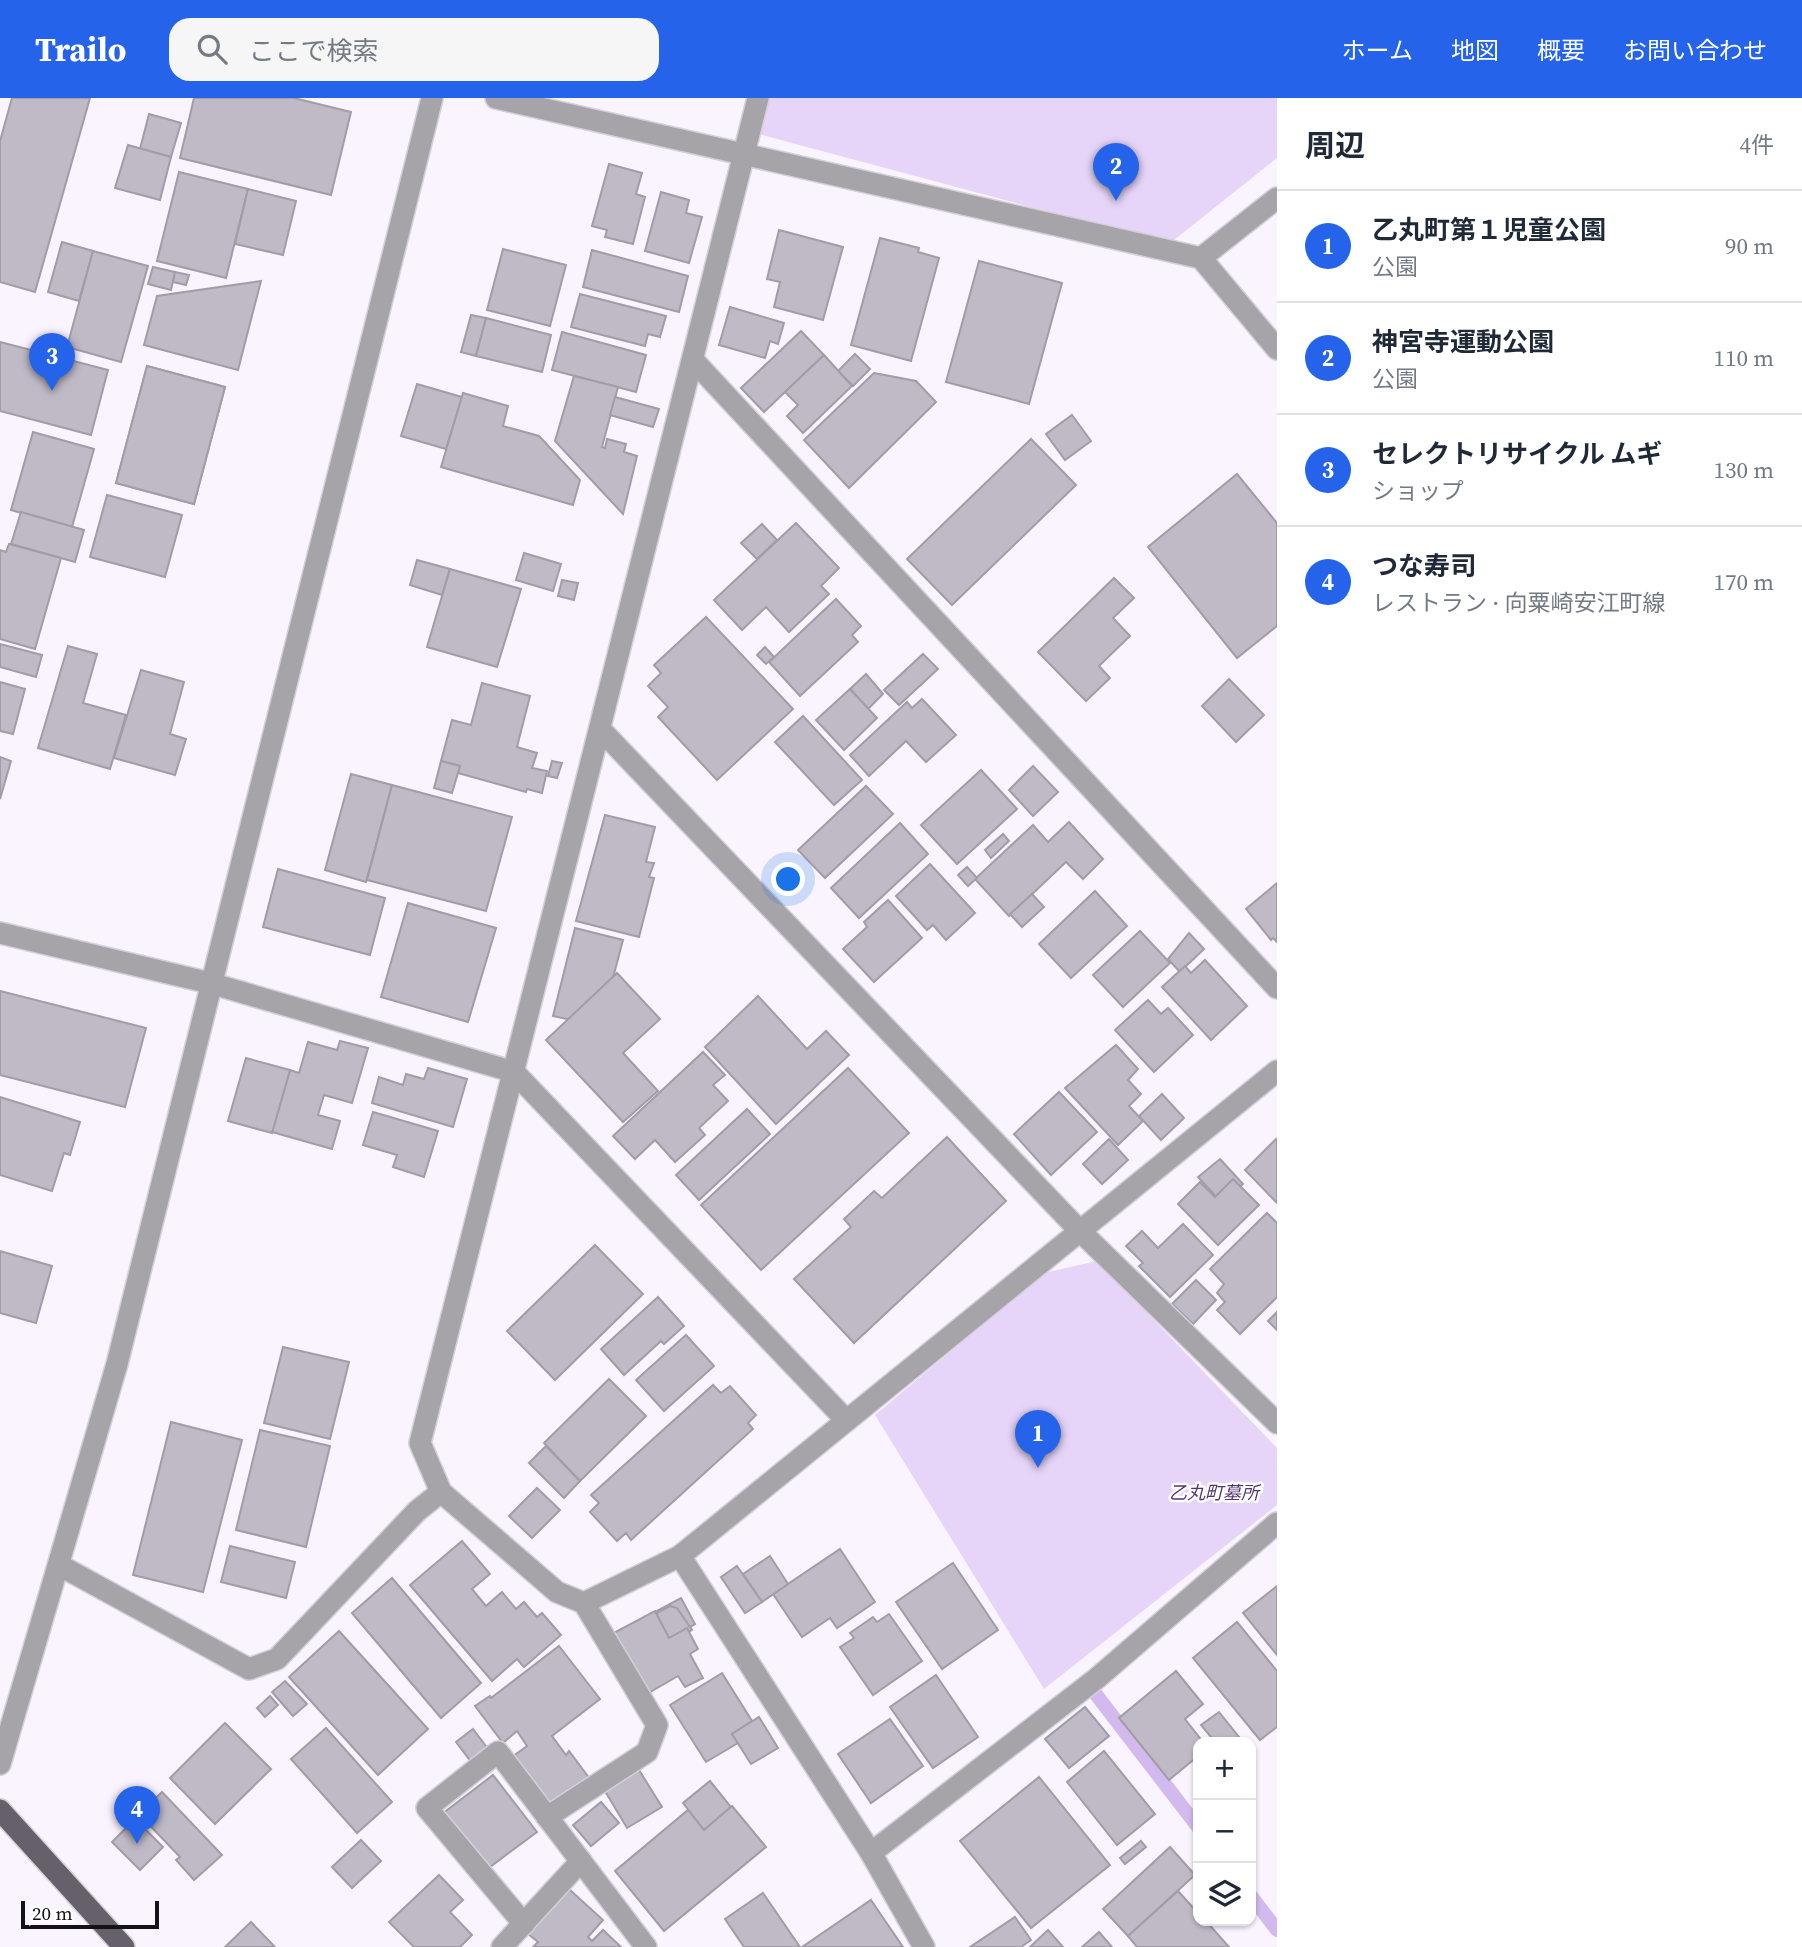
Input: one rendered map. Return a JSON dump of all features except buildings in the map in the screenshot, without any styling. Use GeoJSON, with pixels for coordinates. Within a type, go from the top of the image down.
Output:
{"type":"FeatureCollection","features":[{"type":"Feature","properties":{"kind":"main road"},"geometry":{"type":"LineString","coordinates":[[0,1810],[124,1947]]}},
{"type":"Feature","properties":{"kind":"street"},"geometry":{"type":"LineString","coordinates":[[1,1759],[117,1364],[206,1016],[210,983],[432,98]]}},
{"type":"Feature","properties":{"kind":"street"},"geometry":{"type":"LineString","coordinates":[[496,98],[1201,258],[1277,349]]}},
{"type":"Feature","properties":{"kind":"street"},"geometry":{"type":"LineString","coordinates":[[547,1817],[647,1752],[657,1725],[584,1603],[557,1592],[441,1492],[420,1443],[758,98]]}},
{"type":"Feature","properties":{"kind":"street"},"geometry":{"type":"LineString","coordinates":[[1201,258],[1277,198]]}},
{"type":"Feature","properties":{"kind":"street"},"geometry":{"type":"LineString","coordinates":[[692,360],[1277,988]]}},
{"type":"Feature","properties":{"kind":"street"},"geometry":{"type":"LineString","coordinates":[[601,730],[1079,1230],[1277,1423]]}},
{"type":"Feature","properties":{"kind":"street"},"geometry":{"type":"LineString","coordinates":[[0,933],[210,983],[514,1072],[846,1420]]}},
{"type":"Feature","properties":{"kind":"street"},"geometry":{"type":"LineString","coordinates":[[584,1603],[680,1556],[1277,1071]]}},
{"type":"Feature","properties":{"kind":"street"},"geometry":{"type":"LineString","coordinates":[[59,1564],[249,1669],[277,1659],[417,1511],[441,1492]]}},
{"type":"Feature","properties":{"kind":"street"},"geometry":{"type":"LineString","coordinates":[[871,1853],[1096,1679],[1277,1523]]}},
{"type":"Feature","properties":{"kind":"street"},"geometry":{"type":"LineString","coordinates":[[680,1556],[871,1853],[924,1947]]}},
{"type":"Feature","properties":{"kind":"street"},"geometry":{"type":"LineString","coordinates":[[524,1924],[427,1808],[498,1752],[646,1947]]}},
{"type":"Feature","properties":{"kind":"street"},"geometry":{"type":"LineString","coordinates":[[502,1947],[580,1861]]}},
{"type":"Feature","properties":{"kind":"green space"},"geometry":{"type":"Polygon","coordinates":[[[761,98],[1277,98],[1277,158],[1169,244],[751,132],[761,98]]]}},
{"type":"Feature","properties":{"kind":"green space","name":"乙丸町墓所"},"geometry":{"type":"Polygon","coordinates":[[[1097,1261],[1277,1448],[1277,1505],[1044,1689],[875,1415],[1044,1273],[1097,1261]]]}},
{"type":"Feature","properties":{"kind":"waterway"},"geometry":{"type":"LineString","coordinates":[[1091,1688],[1193,1821]]}},
{"type":"Feature","properties":{"kind":"waterway"},"geometry":{"type":"LineString","coordinates":[[1256,1903],[1277,1930]]}},
{"type":"Feature","properties":{"kind":"place","name":"神宮寺運動公園"},"geometry":{"type":"Point","coordinates":[1116,201]}},
{"type":"Feature","properties":{"kind":"place","name":"セレクトリサイクル ムギ"},"geometry":{"type":"Point","coordinates":[52,391]}},
{"type":"Feature","properties":{"kind":"place","name":"乙丸町第１児童公園"},"geometry":{"type":"Point","coordinates":[1038,1468]}},
{"type":"Feature","properties":{"kind":"place","name":"つな寿司"},"geometry":{"type":"Point","coordinates":[137,1844]}}]}
